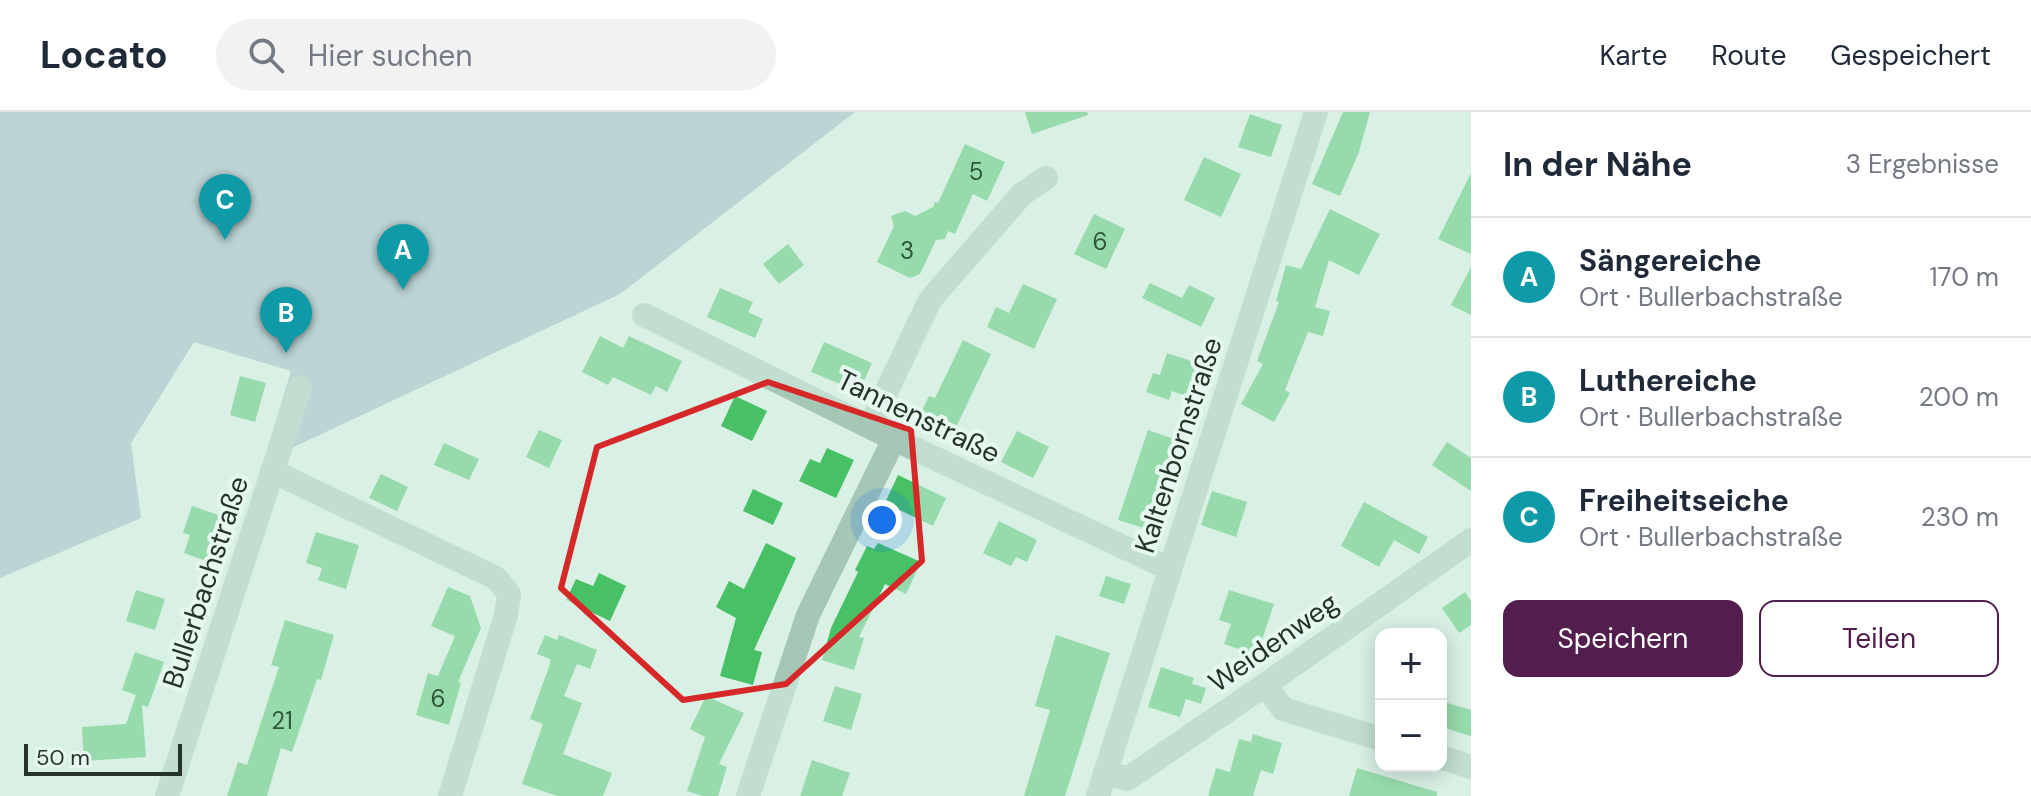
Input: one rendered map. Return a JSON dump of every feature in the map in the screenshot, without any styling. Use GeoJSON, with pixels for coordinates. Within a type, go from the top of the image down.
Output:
{"type":"FeatureCollection","features":[{"type":"Feature","properties":{"kind":"street","name":"Kaltenbornstraße"},"geometry":{"type":"LineString","coordinates":[[1098,796],[1316,112]]}},
{"type":"Feature","properties":{"kind":"street"},"geometry":{"type":"LineString","coordinates":[[870,426],[930,300],[1022,194],[1046,178]]}},
{"type":"Feature","properties":{"kind":"street","name":"Tannenstraße"},"geometry":{"type":"LineString","coordinates":[[644,315],[894,439],[1170,569]]}},
{"type":"Feature","properties":{"kind":"street","name":"Bullerbachstraße"},"geometry":{"type":"LineString","coordinates":[[167,796],[300,387]]}},
{"type":"Feature","properties":{"kind":"street"},"geometry":{"type":"LineString","coordinates":[[748,796],[808,615],[894,439]]}},
{"type":"Feature","properties":{"kind":"street"},"geometry":{"type":"LineString","coordinates":[[272,471],[496,578],[509,594],[506,615],[450,796]]}},
{"type":"Feature","properties":{"kind":"street","name":"Weidenweg"},"geometry":{"type":"LineString","coordinates":[[1105,772],[1127,779],[1471,540]]}},
{"type":"Feature","properties":{"kind":"street"},"geometry":{"type":"LineString","coordinates":[[1265,685],[1283,709],[1375,737]]}},
{"type":"Feature","properties":{"kind":"street"},"geometry":{"type":"LineString","coordinates":[[1447,759],[1471,767]]}},
{"type":"Feature","properties":{"kind":"highlighted area"},"geometry":{"type":"Polygon","coordinates":[[[768,382],[911,430],[922,561],[786,684],[683,700],[561,588],[597,447],[768,382]]]}},
{"type":"Feature","properties":{"kind":"shaded area"},"geometry":{"type":"Polygon","coordinates":[[[0,112],[855,112],[620,294],[264,461],[291,371],[194,342],[131,443],[141,518],[0,578],[0,112]]]}},
{"type":"Feature","properties":{"kind":"building"},"geometry":{"type":"Polygon","coordinates":[[[1025,112],[1087,112],[1088,115],[1032,134],[1025,112]]]}},
{"type":"Feature","properties":{"kind":"building"},"geometry":{"type":"Polygon","coordinates":[[[1343,112],[1370,112],[1359,152],[1340,196],[1312,184],[1343,112]]]}},
{"type":"Feature","properties":{"kind":"building"},"geometry":{"type":"Polygon","coordinates":[[[1250,114],[1282,125],[1271,157],[1238,147],[1250,114]]]}},
{"type":"Feature","properties":{"kind":"building"},"geometry":{"type":"Polygon","coordinates":[[[965,144],[1005,162],[987,201],[973,194],[955,234],[948,231],[945,239],[936,240],[920,274],[910,278],[877,262],[894,226],[891,216],[905,211],[915,216],[938,203],[965,144]]]}},
{"type":"Feature","properties":{"kind":"building"},"geometry":{"type":"Polygon","coordinates":[[[1204,157],[1241,174],[1221,217],[1184,200],[1204,157]]]}},
{"type":"Feature","properties":{"kind":"building"},"geometry":{"type":"Polygon","coordinates":[[[1471,173],[1471,254],[1438,239],[1471,173]]]}},
{"type":"Feature","properties":{"kind":"building"},"geometry":{"type":"Polygon","coordinates":[[[1330,209],[1380,234],[1359,275],[1329,260],[1315,307],[1330,311],[1323,336],[1308,332],[1285,390],[1290,393],[1274,422],[1241,404],[1263,364],[1257,361],[1279,302],[1276,301],[1286,265],[1301,269],[1330,209]]]}},
{"type":"Feature","properties":{"kind":"building"},"geometry":{"type":"Polygon","coordinates":[[[1094,214],[1125,229],[1106,269],[1074,254],[1094,214]]]}},
{"type":"Feature","properties":{"kind":"building"},"geometry":{"type":"Polygon","coordinates":[[[788,244],[804,265],[779,284],[763,264],[788,244]]]}},
{"type":"Feature","properties":{"kind":"building"},"geometry":{"type":"Polygon","coordinates":[[[1471,267],[1471,315],[1451,305],[1471,267]]]}},
{"type":"Feature","properties":{"kind":"building"},"geometry":{"type":"Polygon","coordinates":[[[1150,283],[1182,298],[1189,285],[1215,298],[1201,327],[1142,298],[1150,283]]]}},
{"type":"Feature","properties":{"kind":"building"},"geometry":{"type":"Polygon","coordinates":[[[1023,284],[1057,299],[1034,349],[987,327],[996,307],[1009,313],[1023,284]]]}},
{"type":"Feature","properties":{"kind":"building"},"geometry":{"type":"Polygon","coordinates":[[[720,288],[753,302],[748,312],[763,319],[755,338],[707,317],[720,288]]]}},
{"type":"Feature","properties":{"kind":"building"},"geometry":{"type":"Polygon","coordinates":[[[600,336],[623,348],[629,336],[682,361],[667,392],[656,386],[651,395],[613,377],[608,385],[582,372],[600,336]]]}},
{"type":"Feature","properties":{"kind":"building"},"geometry":{"type":"Polygon","coordinates":[[[963,340],[991,354],[950,440],[915,424],[929,396],[935,398],[963,340]]]}},
{"type":"Feature","properties":{"kind":"building"},"geometry":{"type":"Polygon","coordinates":[[[824,342],[872,363],[859,392],[811,372],[824,342]]]}},
{"type":"Feature","properties":{"kind":"building"},"geometry":{"type":"Polygon","coordinates":[[[1167,353],[1203,365],[1192,398],[1172,391],[1169,400],[1146,392],[1153,373],[1160,375],[1167,353]]]}},
{"type":"Feature","properties":{"kind":"building"},"geometry":{"type":"Polygon","coordinates":[[[240,376],[266,383],[255,422],[230,415],[240,376]]]}},
{"type":"Feature","properties":{"kind":"building"},"geometry":{"type":"Polygon","coordinates":[[[735,396],[767,411],[752,441],[721,426],[735,396]]]}},
{"type":"Feature","properties":{"kind":"building"},"geometry":{"type":"Polygon","coordinates":[[[539,430],[562,440],[549,468],[526,457],[539,430]]]}},
{"type":"Feature","properties":{"kind":"building"},"geometry":{"type":"Polygon","coordinates":[[[1148,430],[1177,440],[1147,529],[1118,520],[1148,430]]]}},
{"type":"Feature","properties":{"kind":"building"},"geometry":{"type":"Polygon","coordinates":[[[1017,431],[1049,447],[1033,478],[1001,462],[1017,431]]]}},
{"type":"Feature","properties":{"kind":"building"},"geometry":{"type":"Polygon","coordinates":[[[1447,442],[1471,458],[1471,491],[1432,465],[1447,442]]]}},
{"type":"Feature","properties":{"kind":"building"},"geometry":{"type":"Polygon","coordinates":[[[444,443],[479,459],[469,480],[434,465],[444,443]]]}},
{"type":"Feature","properties":{"kind":"building"},"geometry":{"type":"Polygon","coordinates":[[[827,448],[854,460],[836,498],[799,481],[810,459],[820,463],[827,448]]]}},
{"type":"Feature","properties":{"kind":"building"},"geometry":{"type":"Polygon","coordinates":[[[381,474],[408,487],[397,511],[369,498],[381,474]]]}},
{"type":"Feature","properties":{"kind":"building"},"geometry":{"type":"Polygon","coordinates":[[[898,475],[946,498],[933,526],[885,503],[898,475]]]}},
{"type":"Feature","properties":{"kind":"building"},"geometry":{"type":"Polygon","coordinates":[[[753,489],[783,503],[773,525],[743,511],[753,489]]]}},
{"type":"Feature","properties":{"kind":"building"},"geometry":{"type":"Polygon","coordinates":[[[1212,491],[1247,502],[1236,537],[1201,525],[1212,491]]]}},
{"type":"Feature","properties":{"kind":"building"},"geometry":{"type":"Polygon","coordinates":[[[1364,502],[1428,537],[1419,554],[1394,540],[1379,567],[1341,546],[1364,502]]]}},
{"type":"Feature","properties":{"kind":"building"},"geometry":{"type":"Polygon","coordinates":[[[192,506],[224,517],[209,562],[184,553],[190,535],[183,533],[192,506]]]}},
{"type":"Feature","properties":{"kind":"building"},"geometry":{"type":"Polygon","coordinates":[[[999,521],[1037,540],[1027,562],[1016,557],[1011,566],[983,553],[999,521]]]}},
{"type":"Feature","properties":{"kind":"building"},"geometry":{"type":"Polygon","coordinates":[[[316,532],[359,545],[346,589],[318,580],[322,568],[306,563],[316,532]]]}},
{"type":"Feature","properties":{"kind":"building"},"geometry":{"type":"Polygon","coordinates":[[[766,543],[796,558],[754,650],[762,652],[753,685],[720,676],[736,618],[716,607],[729,581],[744,589],[766,543]]]}},
{"type":"Feature","properties":{"kind":"building"},"geometry":{"type":"Polygon","coordinates":[[[878,543],[921,562],[906,594],[885,584],[859,637],[864,638],[854,670],[822,660],[831,628],[858,572],[855,570],[867,546],[874,549],[878,543]]]}},
{"type":"Feature","properties":{"kind":"building"},"geometry":{"type":"Polygon","coordinates":[[[599,573],[626,586],[610,621],[566,600],[576,579],[593,586],[599,573]]]}},
{"type":"Feature","properties":{"kind":"building"},"geometry":{"type":"Polygon","coordinates":[[[1106,576],[1131,584],[1124,604],[1099,596],[1106,576]]]}},
{"type":"Feature","properties":{"kind":"building"},"geometry":{"type":"Polygon","coordinates":[[[448,587],[470,596],[481,628],[458,682],[461,683],[449,725],[416,715],[428,673],[438,676],[455,636],[431,626],[448,587]]]}},
{"type":"Feature","properties":{"kind":"building"},"geometry":{"type":"Polygon","coordinates":[[[136,590],[165,599],[155,630],[126,621],[136,590]]]}},
{"type":"Feature","properties":{"kind":"building"},"geometry":{"type":"Polygon","coordinates":[[[1229,590],[1274,604],[1257,655],[1224,644],[1231,624],[1219,620],[1229,590]]]}},
{"type":"Feature","properties":{"kind":"building"},"geometry":{"type":"Polygon","coordinates":[[[1465,592],[1471,601],[1471,625],[1459,633],[1442,608],[1465,592]]]}},
{"type":"Feature","properties":{"kind":"building"},"geometry":{"type":"Polygon","coordinates":[[[285,620],[334,635],[321,680],[317,679],[292,752],[281,748],[267,796],[227,796],[238,762],[247,765],[279,667],[271,665],[285,620]]]}},
{"type":"Feature","properties":{"kind":"building"},"geometry":{"type":"Polygon","coordinates":[[[545,635],[557,640],[559,635],[597,650],[590,669],[577,664],[564,696],[582,703],[563,754],[612,773],[603,796],[557,796],[522,784],[543,724],[530,719],[550,664],[550,659],[537,654],[545,635]]]}},
{"type":"Feature","properties":{"kind":"building"},"geometry":{"type":"Polygon","coordinates":[[[1056,635],[1110,653],[1065,796],[1024,796],[1050,710],[1035,706],[1056,635]]]}},
{"type":"Feature","properties":{"kind":"building"},"geometry":{"type":"Polygon","coordinates":[[[135,652],[164,662],[148,707],[142,705],[146,757],[84,761],[82,727],[126,724],[136,695],[122,690],[135,652]]]}},
{"type":"Feature","properties":{"kind":"building"},"geometry":{"type":"Polygon","coordinates":[[[1161,667],[1194,678],[1192,684],[1206,688],[1201,704],[1186,699],[1180,717],[1148,707],[1161,667]]]}},
{"type":"Feature","properties":{"kind":"building"},"geometry":{"type":"Polygon","coordinates":[[[835,686],[862,694],[851,730],[823,721],[835,686]]]}},
{"type":"Feature","properties":{"kind":"building"},"geometry":{"type":"Polygon","coordinates":[[[706,696],[744,713],[719,764],[727,767],[718,796],[702,796],[687,791],[705,737],[690,729],[706,696]]]}},
{"type":"Feature","properties":{"kind":"building"},"geometry":{"type":"Polygon","coordinates":[[[1447,703],[1471,710],[1471,736],[1447,729],[1447,703]]]}},
{"type":"Feature","properties":{"kind":"building"},"geometry":{"type":"Polygon","coordinates":[[[1253,734],[1282,743],[1273,774],[1261,770],[1253,796],[1208,796],[1216,768],[1230,772],[1239,739],[1251,742],[1253,734]]]}},
{"type":"Feature","properties":{"kind":"building"},"geometry":{"type":"Polygon","coordinates":[[[812,760],[850,773],[842,796],[800,796],[812,760]]]}},
{"type":"Feature","properties":{"kind":"building"},"geometry":{"type":"Polygon","coordinates":[[[1357,768],[1437,792],[1437,796],[1349,796],[1357,768]]]}},
{"type":"Feature","properties":{"kind":"place","name":"Freiheitseiche"},"geometry":{"type":"Point","coordinates":[225,240]}},
{"type":"Feature","properties":{"kind":"place","name":"Sängereiche"},"geometry":{"type":"Point","coordinates":[403,290]}},
{"type":"Feature","properties":{"kind":"place","name":"Luthereiche"},"geometry":{"type":"Point","coordinates":[286,353]}}]}
